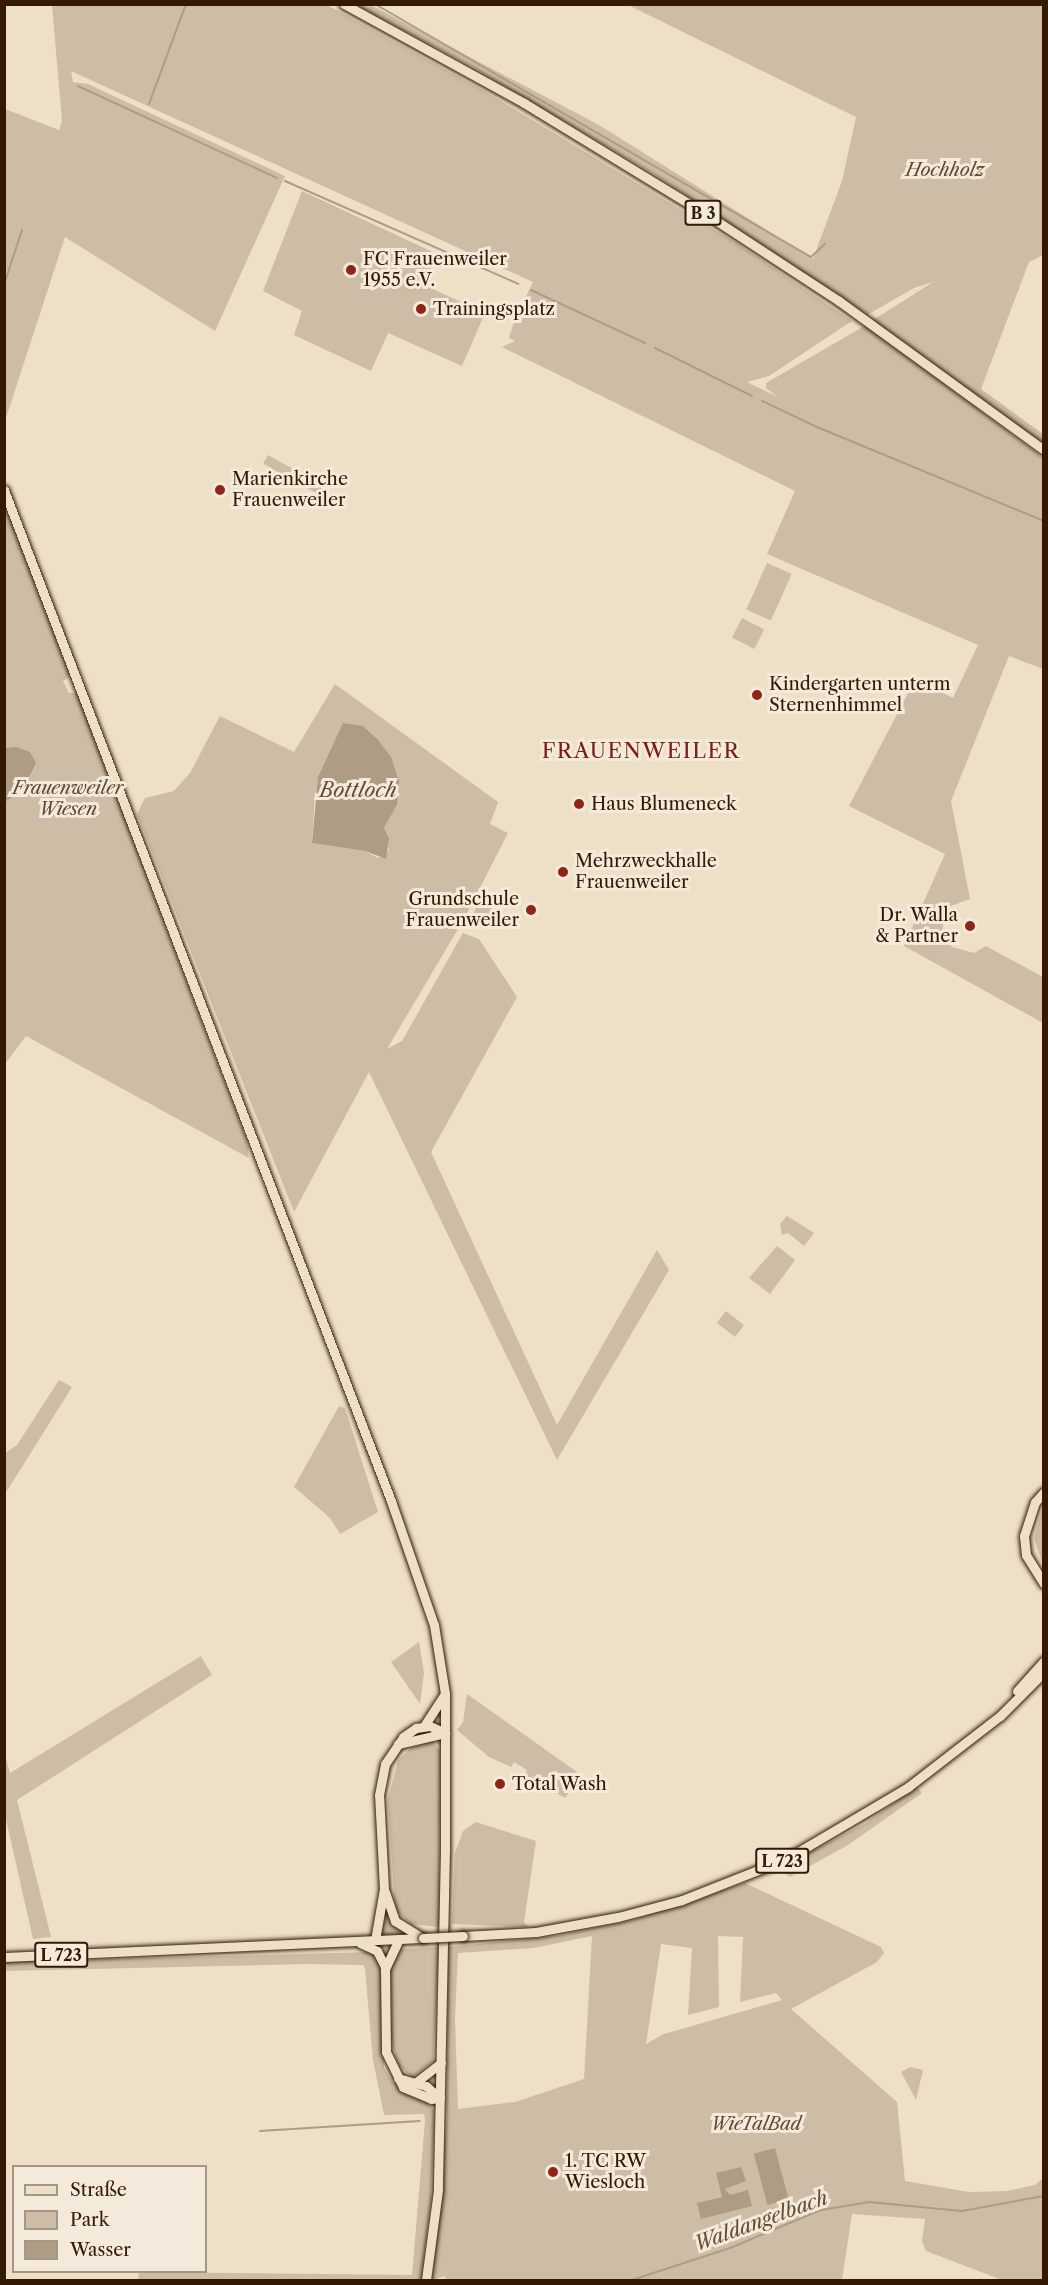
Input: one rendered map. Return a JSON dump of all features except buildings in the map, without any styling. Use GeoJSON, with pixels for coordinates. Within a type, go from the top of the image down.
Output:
{"type":"FeatureCollection","features":[{"type":"Feature","properties":{"kind":"main road","name":"B 3"},"geometry":{"type":"LineString","coordinates":[[344,4],[524,104],[709,216],[839,301],[1044,450]]}},
{"type":"Feature","properties":{"kind":"main road"},"geometry":{"type":"LineString","coordinates":[[4,490],[427,1599],[445,1694],[445,1733],[440,2098],[436,2205],[426,2280]]}},
{"type":"Feature","properties":{"kind":"main road"},"geometry":{"type":"LineString","coordinates":[[1043,1582],[1026,1555],[1024,1536],[1035,1502],[1044,1492]]}},
{"type":"Feature","properties":{"kind":"main road","name":"L 723"},"geometry":{"type":"LineString","coordinates":[[983,1727],[1044,1661]]}},
{"type":"Feature","properties":{"kind":"main road","name":"L 723"},"geometry":{"type":"LineString","coordinates":[[4,1957],[536,1932],[618,1917],[682,1900],[746,1876],[860,1819],[908,1787],[983,1727],[1042,1675]]}},
{"type":"Feature","properties":{"kind":"main road"},"geometry":{"type":"LineString","coordinates":[[375,1940],[384,1888],[379,1795],[385,1764],[397,1744],[409,1732],[424,1726],[445,1694]]}},
{"type":"Feature","properties":{"kind":"main road"},"geometry":{"type":"LineString","coordinates":[[424,1726],[445,1733]]}},
{"type":"Feature","properties":{"kind":"main road"},"geometry":{"type":"LineString","coordinates":[[397,1744],[445,1733]]}},
{"type":"Feature","properties":{"kind":"main road"},"geometry":{"type":"LineString","coordinates":[[384,1888],[395,1922],[423,1938]]}},
{"type":"Feature","properties":{"kind":"main road"},"geometry":{"type":"LineString","coordinates":[[385,1969],[399,1939]]}},
{"type":"Feature","properties":{"kind":"main road"},"geometry":{"type":"LineString","coordinates":[[358,1942],[377,1951],[385,1969],[386,2052],[398,2078],[403,2087],[414,2093],[440,2098]]}},
{"type":"Feature","properties":{"kind":"main road"},"geometry":{"type":"LineString","coordinates":[[416,2083],[441,2063]]}},
{"type":"Feature","properties":{"kind":"main road"},"geometry":{"type":"LineString","coordinates":[[398,2078],[432,2089],[440,2098]]}},
{"type":"Feature","properties":{"kind":"green space"},"geometry":{"type":"Polygon","coordinates":[[[52,5],[327,5],[484,91],[739,245],[852,321],[769,376],[747,382],[778,397],[766,388],[766,383],[866,325],[1043,458],[1043,669],[1009,656],[951,801],[970,899],[945,908],[942,933],[952,947],[974,953],[986,946],[1043,977],[1043,1023],[904,946],[945,854],[849,806],[915,680],[953,698],[978,645],[767,554],[795,491],[502,347],[515,341],[509,338],[533,282],[71,71],[73,82],[88,84],[285,176],[215,331],[65,237],[5,421],[5,109],[59,130],[62,121],[52,5]]]}},
{"type":"Feature","properties":{"kind":"green space","name":"Hochholz"},"geometry":{"type":"Polygon","coordinates":[[[356,5],[371,5],[599,125],[813,259],[842,181],[856,117],[628,5],[1043,5],[1043,255],[1029,262],[981,389],[1043,434],[1043,445],[873,320],[933,282],[914,288],[867,315],[654,174],[469,65],[356,5]]]}},
{"type":"Feature","properties":{"kind":"green space","name":"FC Frauenweiler 1955 e.V."},"geometry":{"type":"Polygon","coordinates":[[[302,191],[437,254],[424,285],[485,313],[462,366],[388,333],[371,371],[294,335],[302,311],[263,291],[302,191]]]}},
{"type":"Feature","properties":{"kind":"green space"},"geometry":{"type":"Polygon","coordinates":[[[268,455],[323,486],[318,494],[263,464],[268,455]]]}},
{"type":"Feature","properties":{"kind":"green space","name":"Frauenweiler Wiesen"},"geometry":{"type":"Polygon","coordinates":[[[4,503],[71,676],[63,681],[69,693],[77,693],[247,1141],[249,1158],[26,1036],[5,1064],[4,503]]]}},
{"type":"Feature","properties":{"kind":"green space"},"geometry":{"type":"Polygon","coordinates":[[[767,563],[792,574],[771,621],[746,610],[767,563]]]}},
{"type":"Feature","properties":{"kind":"green space"},"geometry":{"type":"Polygon","coordinates":[[[742,618],[764,629],[754,649],[732,638],[742,618]]]}},
{"type":"Feature","properties":{"kind":"green space"},"geometry":{"type":"Polygon","coordinates":[[[335,684],[498,802],[490,824],[508,833],[465,917],[387,1049],[402,1041],[463,933],[479,939],[517,997],[431,1152],[557,1425],[657,1250],[669,1270],[557,1460],[369,1072],[294,1212],[137,814],[145,798],[174,791],[190,773],[220,716],[294,752],[335,684]],[[315,792],[312,843],[365,851],[378,858],[389,850],[384,828],[397,805],[315,792]]]}},
{"type":"Feature","properties":{"kind":"green space"},"geometry":{"type":"Polygon","coordinates":[[[483,893],[496,899],[483,927],[470,921],[483,893]]]}},
{"type":"Feature","properties":{"kind":"green space"},"geometry":{"type":"Polygon","coordinates":[[[787,1216],[814,1233],[804,1246],[788,1233],[782,1235],[780,1224],[787,1216]]]}},
{"type":"Feature","properties":{"kind":"green space"},"geometry":{"type":"Polygon","coordinates":[[[777,1246],[795,1260],[770,1294],[749,1278],[777,1246]]]}},
{"type":"Feature","properties":{"kind":"green space"},"geometry":{"type":"Polygon","coordinates":[[[726,1311],[744,1325],[735,1337],[717,1323],[726,1311]]]}},
{"type":"Feature","properties":{"kind":"green space"},"geometry":{"type":"Polygon","coordinates":[[[59,1380],[72,1387],[5,1494],[5,1453],[17,1445],[59,1380]]]}},
{"type":"Feature","properties":{"kind":"green space"},"geometry":{"type":"Polygon","coordinates":[[[339,1406],[345,1408],[378,1512],[340,1534],[330,1518],[294,1487],[339,1406]]]}},
{"type":"Feature","properties":{"kind":"green space"},"geometry":{"type":"Polygon","coordinates":[[[1043,1506],[1043,1565],[1034,1538],[1043,1506]]]}},
{"type":"Feature","properties":{"kind":"green space"},"geometry":{"type":"Polygon","coordinates":[[[419,1642],[424,1673],[420,1704],[391,1662],[419,1642]]]}},
{"type":"Feature","properties":{"kind":"green space"},"geometry":{"type":"Polygon","coordinates":[[[201,1656],[212,1675],[17,1800],[51,1937],[33,1939],[5,1815],[5,1754],[10,1773],[201,1656]]]}},
{"type":"Feature","properties":{"kind":"green space"},"geometry":{"type":"Polygon","coordinates":[[[467,1694],[577,1772],[576,1783],[565,1798],[525,1775],[527,1770],[514,1762],[511,1767],[489,1757],[457,1730],[463,1722],[467,1694]]]}},
{"type":"Feature","properties":{"kind":"green space"},"geometry":{"type":"Polygon","coordinates":[[[432,1741],[440,1751],[439,1927],[411,1924],[395,1910],[388,1799],[398,1761],[410,1749],[432,1741]]]}},
{"type":"Feature","properties":{"kind":"green space"},"geometry":{"type":"Polygon","coordinates":[[[917,1787],[922,1793],[848,1845],[790,1877],[778,1869],[866,1823],[917,1787]]]}},
{"type":"Feature","properties":{"kind":"green space"},"geometry":{"type":"Polygon","coordinates":[[[476,1822],[536,1841],[524,1922],[528,1927],[452,1924],[455,1853],[463,1831],[476,1822]]]}},
{"type":"Feature","properties":{"kind":"green space","name":"WieTalBad"},"geometry":{"type":"Polygon","coordinates":[[[745,1883],[881,1947],[884,1953],[877,1962],[791,2009],[897,2102],[905,2181],[969,2192],[1007,2191],[1035,2185],[1043,2178],[1043,2280],[1002,2280],[926,2251],[922,2241],[925,2219],[852,2214],[842,2280],[446,2280],[445,2276],[432,2280],[447,2118],[448,1947],[557,1936],[633,1920],[745,1883]],[[592,1936],[534,1948],[458,1953],[455,2018],[458,2109],[515,2102],[584,2079],[592,1936]],[[718,1936],[719,2007],[688,2015],[692,1948],[661,1944],[646,2044],[664,2034],[782,2000],[776,1993],[740,2002],[743,1937],[718,1936]]]}},
{"type":"Feature","properties":{"kind":"green space"},"geometry":{"type":"Polygon","coordinates":[[[386,1910],[394,1926],[404,1934],[382,1935],[386,1910]]]}},
{"type":"Feature","properties":{"kind":"green space"},"geometry":{"type":"Polygon","coordinates":[[[439,1947],[433,2061],[412,2077],[399,2066],[389,2035],[391,1966],[400,1949],[439,1947]]]}},
{"type":"Feature","properties":{"kind":"green space"},"geometry":{"type":"Polygon","coordinates":[[[373,1952],[379,1960],[381,1975],[384,2068],[393,2083],[428,2103],[434,2111],[431,2199],[421,2280],[138,2280],[139,2273],[412,2275],[425,2120],[424,2114],[384,2115],[373,2060],[363,1965],[307,1964],[5,1971],[5,1962],[373,1952]]]}},
{"type":"Feature","properties":{"kind":"green space"},"geometry":{"type":"Polygon","coordinates":[[[910,2067],[923,2070],[916,2100],[901,2072],[910,2067]]]}},
{"type":"Feature","properties":{"kind":"water","name":"Bottloch"},"geometry":{"type":"Polygon","coordinates":[[[343,723],[363,726],[378,740],[391,757],[399,781],[397,805],[384,828],[389,839],[386,859],[365,851],[312,843],[318,777],[343,723]]]}},
{"type":"Feature","properties":{"kind":"water"},"geometry":{"type":"Polygon","coordinates":[[[16,747],[30,752],[36,763],[23,789],[5,802],[5,748],[16,747]]]}},
{"type":"Feature","properties":{"kind":"water"},"geometry":{"type":"Polygon","coordinates":[[[775,2148],[789,2199],[767,2205],[754,2154],[775,2148]]]}},
{"type":"Feature","properties":{"kind":"water"},"geometry":{"type":"Polygon","coordinates":[[[741,2167],[746,2181],[725,2189],[730,2195],[748,2190],[752,2206],[701,2219],[697,2203],[722,2197],[716,2173],[741,2167]]]}},
{"type":"Feature","properties":{"kind":"waterway"},"geometry":{"type":"LineString","coordinates":[[149,104],[186,4]]}},
{"type":"Feature","properties":{"kind":"waterway"},"geometry":{"type":"LineString","coordinates":[[375,4],[811,257],[825,244]]}},
{"type":"Feature","properties":{"kind":"waterway"},"geometry":{"type":"LineString","coordinates":[[78,86],[277,178]]}},
{"type":"Feature","properties":{"kind":"waterway"},"geometry":{"type":"LineString","coordinates":[[285,181],[518,284]]}},
{"type":"Feature","properties":{"kind":"waterway"},"geometry":{"type":"LineString","coordinates":[[4,285],[22,230]]}},
{"type":"Feature","properties":{"kind":"waterway"},"geometry":{"type":"LineString","coordinates":[[531,290],[645,343]]}},
{"type":"Feature","properties":{"kind":"waterway"},"geometry":{"type":"LineString","coordinates":[[655,348],[752,396]]}},
{"type":"Feature","properties":{"kind":"waterway"},"geometry":{"type":"LineString","coordinates":[[762,401],[817,427],[1044,521]]}},
{"type":"Feature","properties":{"kind":"waterway"},"geometry":{"type":"LineString","coordinates":[[260,2131],[420,2121]]}},
{"type":"Feature","properties":{"kind":"waterway","name":"Waldangelbach"},"geometry":{"type":"LineString","coordinates":[[632,2280],[730,2248],[821,2210],[869,2202],[962,2211],[1044,2196]]}},
{"type":"Feature","properties":{"kind":"place","name":"FC Frauenweiler 1955 e.V."},"geometry":{"type":"Point","coordinates":[351,270]}},
{"type":"Feature","properties":{"kind":"place","name":"Trainingsplatz"},"geometry":{"type":"Point","coordinates":[421,309]}},
{"type":"Feature","properties":{"kind":"place","name":"Marienkirche Frauenweiler"},"geometry":{"type":"Point","coordinates":[220,490]}},
{"type":"Feature","properties":{"kind":"place","name":"Kindergarten unterm Sternenhimmel"},"geometry":{"type":"Point","coordinates":[757,695]}},
{"type":"Feature","properties":{"kind":"place","name":"Haus Blumeneck"},"geometry":{"type":"Point","coordinates":[579,804]}},
{"type":"Feature","properties":{"kind":"place","name":"Mehrzweckhalle Frauenweiler"},"geometry":{"type":"Point","coordinates":[563,872]}},
{"type":"Feature","properties":{"kind":"place","name":"Grundschule Frauenweiler"},"geometry":{"type":"Point","coordinates":[531,910]}},
{"type":"Feature","properties":{"kind":"place","name":"Dr. Walla & Partner"},"geometry":{"type":"Point","coordinates":[970,926]}},
{"type":"Feature","properties":{"kind":"place","name":"Total Wash"},"geometry":{"type":"Point","coordinates":[500,1784]}},
{"type":"Feature","properties":{"kind":"place","name":"1. TC RW Wiesloch"},"geometry":{"type":"Point","coordinates":[553,2172]}},
{"type":"Feature","properties":{"kind":"district","name":"FRAUENWEILER"},"geometry":{"type":"Point","coordinates":[641,751]}}]}
